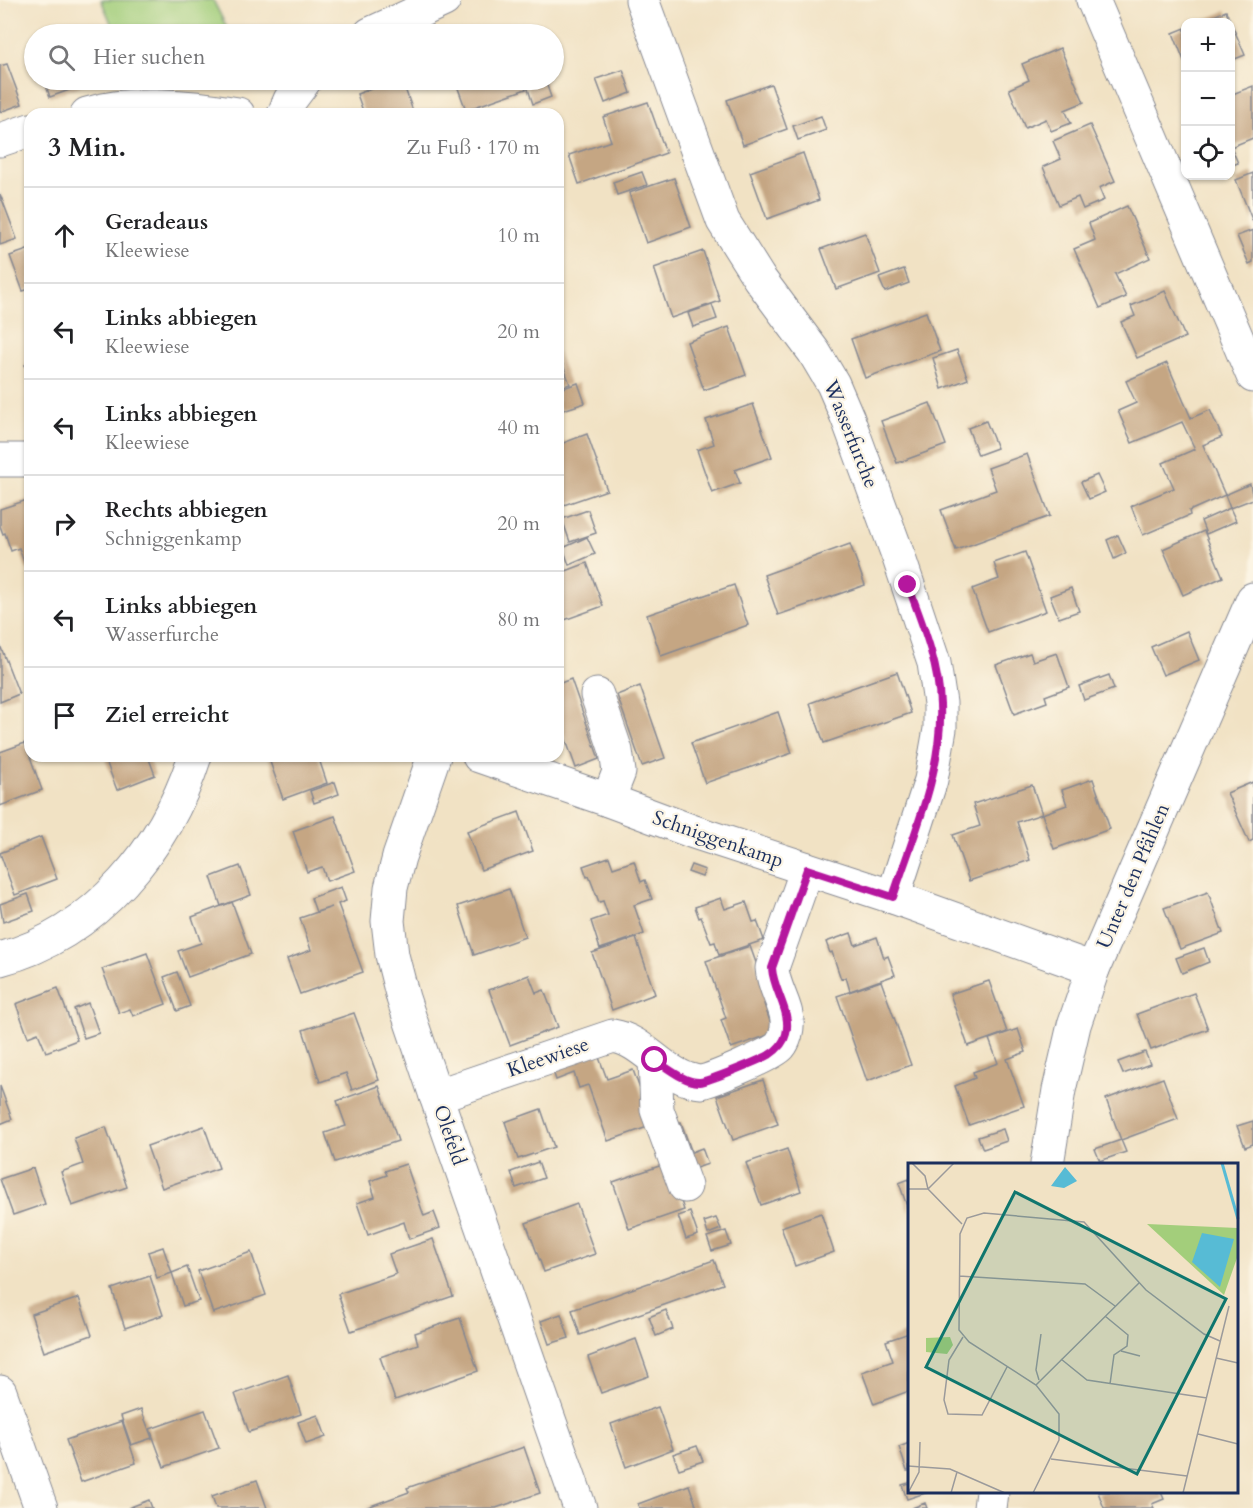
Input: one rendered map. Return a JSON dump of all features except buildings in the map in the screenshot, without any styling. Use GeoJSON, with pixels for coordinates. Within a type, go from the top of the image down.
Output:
{"type":"FeatureCollection","features":[{"type":"Feature","properties":{"kind":"street"},"geometry":{"type":"LineString","coordinates":[[392,24],[444,0]]}},
{"type":"Feature","properties":{"kind":"street","name":"Wasserfurche"},"geometry":{"type":"LineString","coordinates":[[642,0],[723,221],[759,278],[814,352],[833,384],[899,558],[934,663],[940,702],[940,729],[931,780],[893,897]]}},
{"type":"Feature","properties":{"kind":"street"},"geometry":{"type":"LineString","coordinates":[[1094,0],[1253,376]]}},
{"type":"Feature","properties":{"kind":"street"},"geometry":{"type":"LineString","coordinates":[[287,108],[298,90]]}},
{"type":"Feature","properties":{"kind":"street"},"geometry":{"type":"LineString","coordinates":[[108,108],[130,105],[166,108]]}},
{"type":"Feature","properties":{"kind":"street"},"geometry":{"type":"LineString","coordinates":[[0,140],[24,132]]}},
{"type":"Feature","properties":{"kind":"street"},"geometry":{"type":"LineString","coordinates":[[0,460],[24,460]]}},
{"type":"Feature","properties":{"kind":"street","name":"Unter den Pfählen"},"geometry":{"type":"LineString","coordinates":[[1047,1163],[1059,1090],[1074,1025],[1093,969],[1253,599]]}},
{"type":"Feature","properties":{"kind":"street"},"geometry":{"type":"LineString","coordinates":[[597,694],[616,751],[619,771],[608,800]]}},
{"type":"Feature","properties":{"kind":"street"},"geometry":{"type":"LineString","coordinates":[[0,959],[50,939],[85,916],[115,891],[142,861],[162,830],[187,781],[193,762]]}},
{"type":"Feature","properties":{"kind":"street","name":"Olefeld"},"geometry":{"type":"LineString","coordinates":[[432,762],[399,857],[391,888],[388,921],[392,955],[400,988],[436,1096],[580,1508]]}},
{"type":"Feature","properties":{"kind":"street","name":"Schniggenkamp"},"geometry":{"type":"LineString","coordinates":[[497,762],[694,832],[893,897],[1093,969]]}},
{"type":"Feature","properties":{"kind":"street","name":"Kleewiese"},"geometry":{"type":"LineString","coordinates":[[436,1096],[613,1036],[626,1038],[655,1060],[686,1079],[700,1082],[770,1055],[781,1046],[786,1034],[788,1019],[772,978],[772,968],[807,869]]}},
{"type":"Feature","properties":{"kind":"street"},"geometry":{"type":"LineString","coordinates":[[655,1060],[657,1110],[685,1186]]}},
{"type":"Feature","properties":{"kind":"street"},"geometry":{"type":"LineString","coordinates":[[0,1392],[40,1508]]}},
{"type":"Feature","properties":{"kind":"street"},"geometry":{"type":"LineString","coordinates":[[990,1508],[992,1493]]}},
{"type":"Feature","properties":{"kind":"green space"},"geometry":{"type":"Polygon","coordinates":[[[101,0],[213,0],[225,24],[112,24],[101,0]]]}},
{"type":"Feature","properties":{"kind":"route"},"geometry":{"type":"LineString","coordinates":[[655,1060],[686,1079],[700,1082],[770,1055],[781,1046],[786,1034],[788,1019],[772,978],[772,968],[807,869],[893,897],[931,780],[940,729],[940,702],[934,663],[908,585]]}}]}
